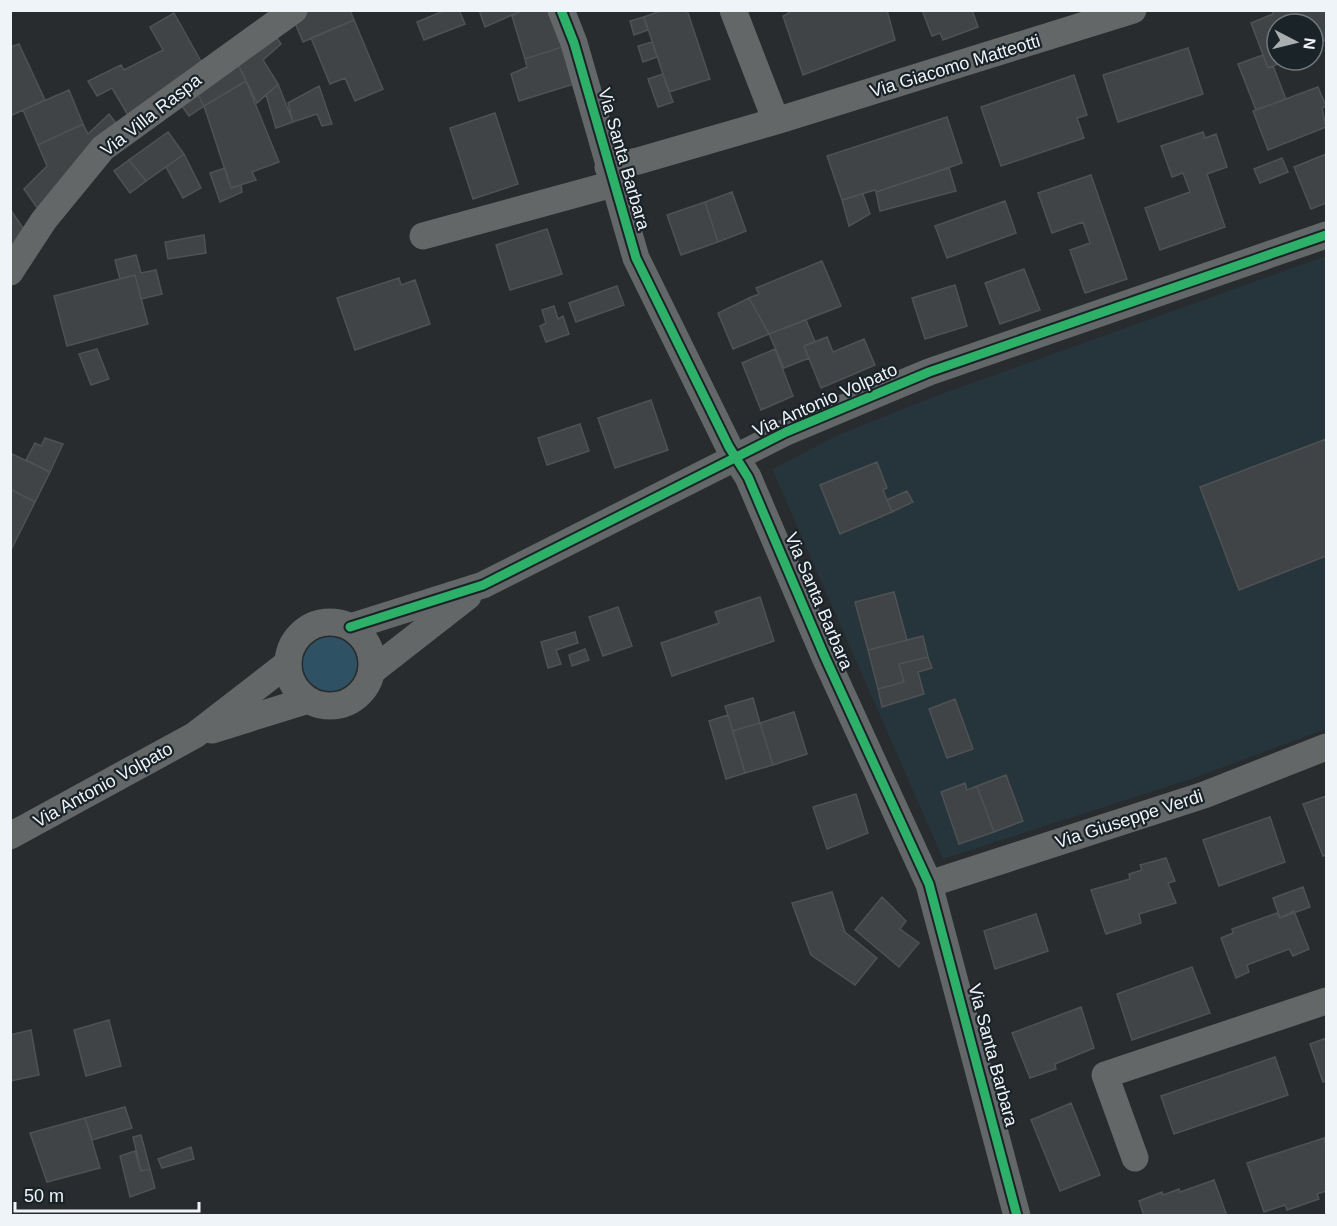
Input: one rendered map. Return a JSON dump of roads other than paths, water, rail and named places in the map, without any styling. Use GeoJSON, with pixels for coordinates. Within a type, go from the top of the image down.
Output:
{"type":"FeatureCollection","features":[{"type":"Feature","properties":{"kind":"street","name":"Via Villa Raspa"},"geometry":{"type":"LineString","coordinates":[[10,272],[44,220],[103,148],[294,10]]}},
{"type":"Feature","properties":{"kind":"street","name":"Via Santa Barbara"},"geometry":{"type":"LineString","coordinates":[[561,10],[574,43],[636,258],[736,459],[748,477],[824,656],[929,884],[1017,1215]]}},
{"type":"Feature","properties":{"kind":"street"},"geometry":{"type":"LineString","coordinates":[[733,10],[776,121]]}},
{"type":"Feature","properties":{"kind":"street","name":"Via Giacomo Matteotti"},"geometry":{"type":"LineString","coordinates":[[423,236],[611,175],[638,161],[776,121],[1133,10]]}},
{"type":"Feature","properties":{"kind":"street","name":"Via Antonio Volpato"},"geometry":{"type":"LineString","coordinates":[[350,627],[483,585],[786,432],[929,372],[1326,235]]}},
{"type":"Feature","properties":{"kind":"street","name":"Via Antonio Volpato"},"geometry":{"type":"LineString","coordinates":[[372,671],[483,585]]}},
{"type":"Feature","properties":{"kind":"street"},"geometry":{"type":"LineString","coordinates":[[323,623],[337,623],[350,627],[368,645],[372,671],[366,686],[355,698],[340,705],[324,706],[308,700],[297,690],[291,677],[288,663],[291,649],[299,637],[310,628],[323,623]]}},
{"type":"Feature","properties":{"kind":"street","name":"Via Antonio Volpato"},"geometry":{"type":"LineString","coordinates":[[10,836],[195,735],[288,663]]}},
{"type":"Feature","properties":{"kind":"street","name":"Via Antonio Volpato"},"geometry":{"type":"LineString","coordinates":[[195,735],[308,700]]}},
{"type":"Feature","properties":{"kind":"street","name":"Via Giuseppe Verdi"},"geometry":{"type":"LineString","coordinates":[[929,884],[1204,795],[1326,747]]}},
{"type":"Feature","properties":{"kind":"street"},"geometry":{"type":"LineString","coordinates":[[1135,1158],[1105,1076],[1326,1001]]}}]}
